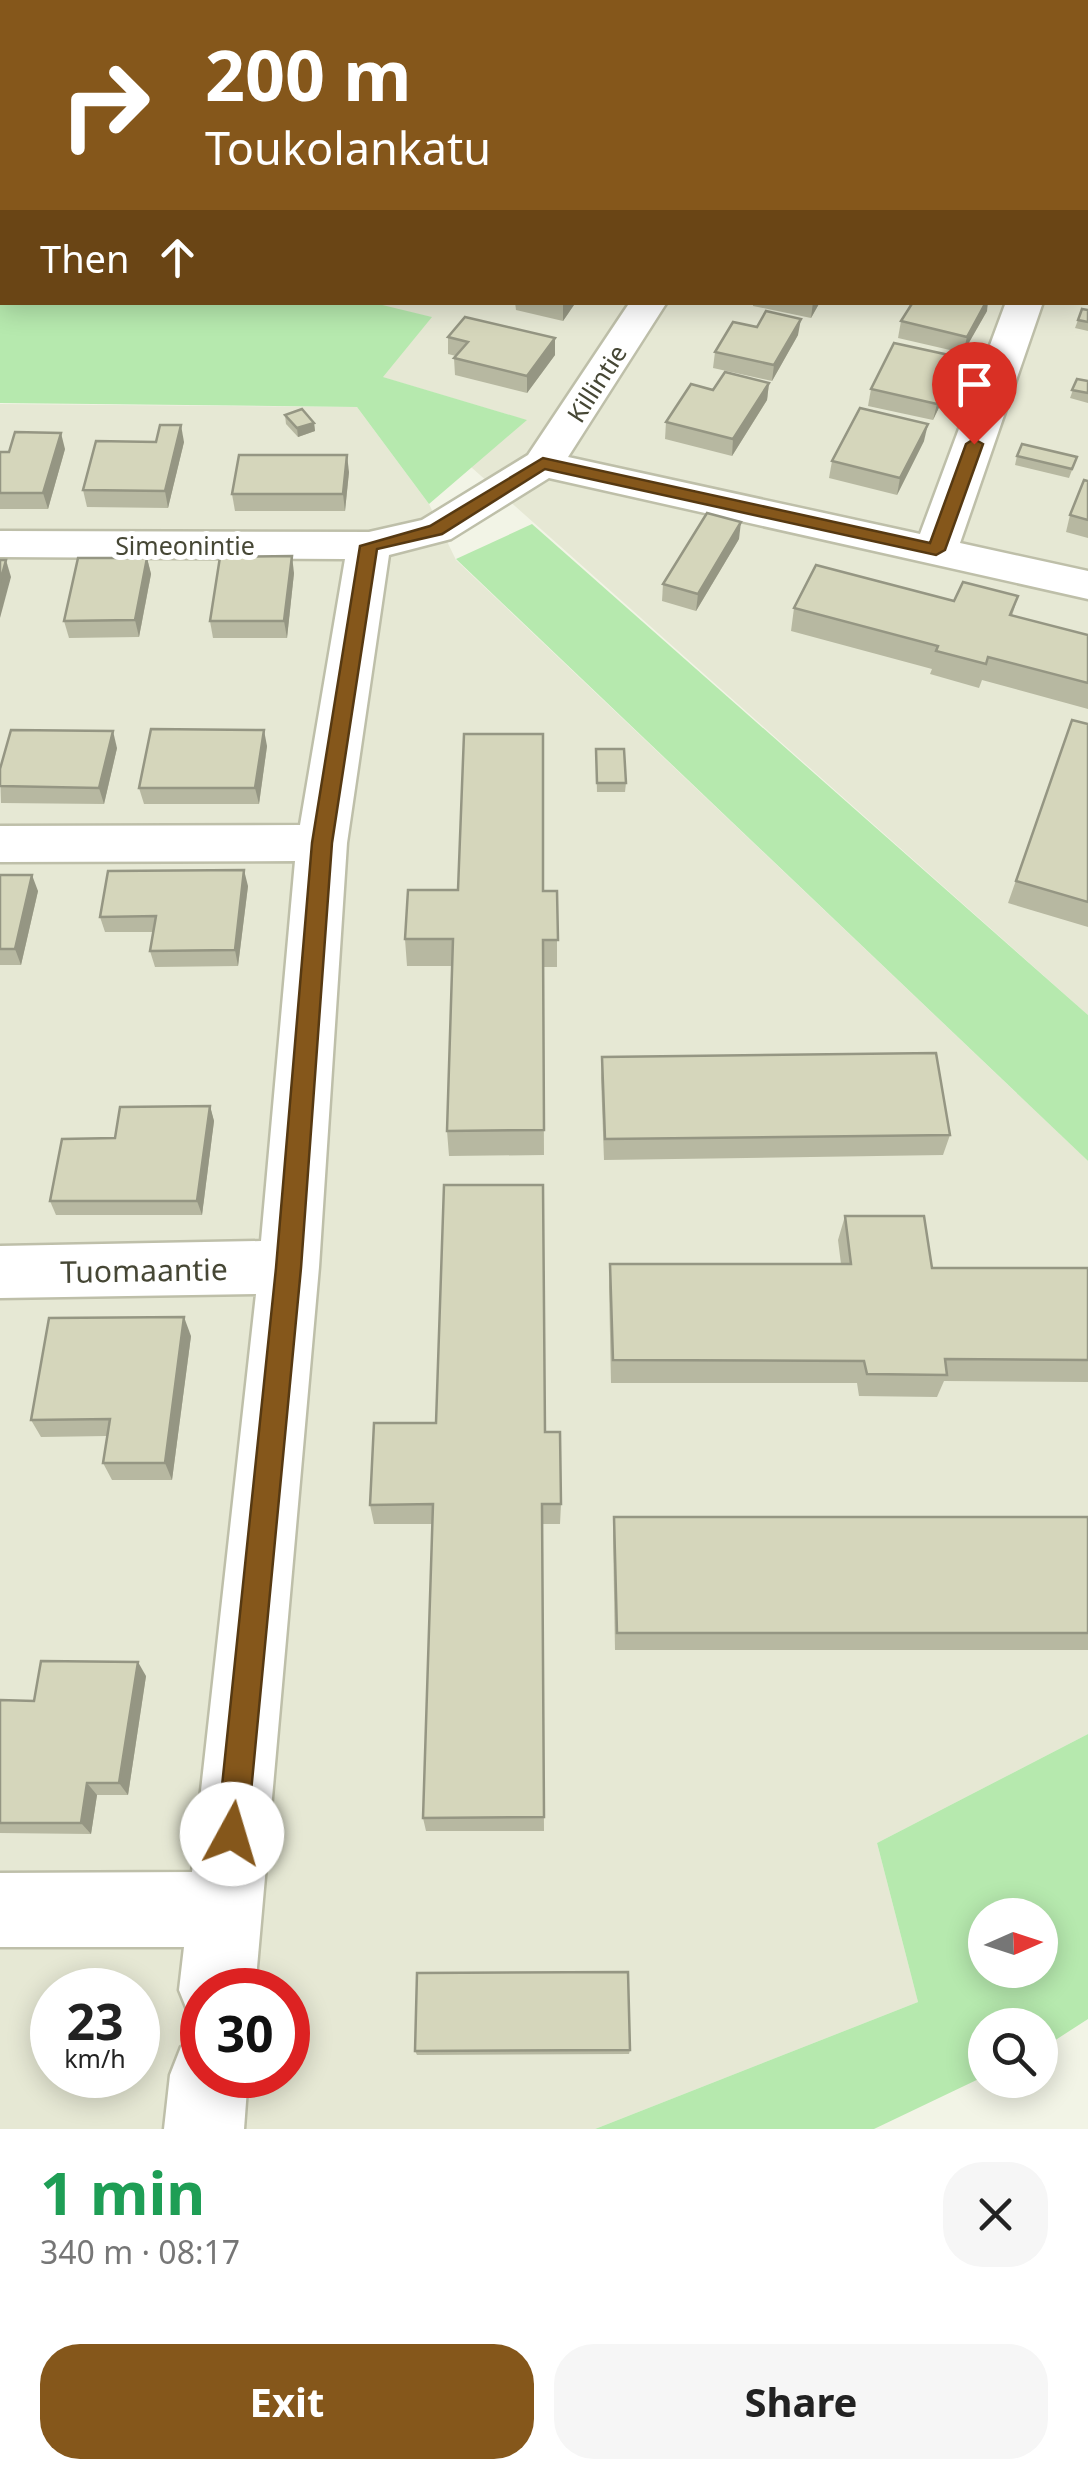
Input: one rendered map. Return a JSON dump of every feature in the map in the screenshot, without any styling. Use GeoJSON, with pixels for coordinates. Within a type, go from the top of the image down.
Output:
{"type":"FeatureCollection","features":[{"type":"Feature","properties":{"kind":"street","name":"Killintie"},"geometry":{"type":"LineString","coordinates":[[543,464],[647,305]]}},
{"type":"Feature","properties":{"kind":"street"},"geometry":{"type":"LineString","coordinates":[[936,550],[1024,305]]}},
{"type":"Feature","properties":{"kind":"street","name":"Simeonintie"},"geometry":{"type":"LineString","coordinates":[[0,544],[369,546],[436,530],[543,464]]}},
{"type":"Feature","properties":{"kind":"street"},"geometry":{"type":"LineString","coordinates":[[543,464],[1088,584]]}},
{"type":"Feature","properties":{"kind":"street"},"geometry":{"type":"LineString","coordinates":[[219,1968],[289,1268],[322,843],[369,546]]}},
{"type":"Feature","properties":{"kind":"street"},"geometry":{"type":"LineString","coordinates":[[0,844],[322,843]]}},
{"type":"Feature","properties":{"kind":"street","name":"Tuomaantie"},"geometry":{"type":"LineString","coordinates":[[0,1272],[289,1268]]}},
{"type":"Feature","properties":{"kind":"street"},"geometry":{"type":"LineString","coordinates":[[0,1910],[224,1909]]}},
{"type":"Feature","properties":{"kind":"street"},"geometry":{"type":"LineString","coordinates":[[204,2129],[207,2098]]}},
{"type":"Feature","properties":{"kind":"shaded area"},"geometry":{"type":"Polygon","coordinates":[[[379,305],[1088,305],[1088,1015],[471,467],[526,420],[382,377],[431,317],[379,305]]]}},
{"type":"Feature","properties":{"kind":"shaded area"},"geometry":{"type":"Polygon","coordinates":[[[0,404],[357,407],[429,504],[456,560],[1088,1161],[1088,1734],[877,1843],[918,2002],[595,2129],[0,2129],[0,404]]]}},
{"type":"Feature","properties":{"kind":"green space"},"geometry":{"type":"Polygon","coordinates":[[[0,305],[382,305],[432,317],[383,377],[527,420],[429,504],[357,407],[0,403],[0,305]]]}},
{"type":"Feature","properties":{"kind":"green space"},"geometry":{"type":"Polygon","coordinates":[[[532,524],[1088,1015],[1088,1161],[456,559],[532,524]]]}},
{"type":"Feature","properties":{"kind":"green space"},"geometry":{"type":"Polygon","coordinates":[[[1088,1734],[1088,2019],[1058,2038],[1058,2008],[968,2008],[968,2084],[874,2129],[595,2129],[918,2002],[877,1843],[1088,1734]]]}},
{"type":"Feature","properties":{"kind":"building"},"geometry":{"type":"Polygon","coordinates":[[[911,305],[984,305],[967,337],[901,321],[911,305]]]}},
{"type":"Feature","properties":{"kind":"building"},"geometry":{"type":"Polygon","coordinates":[[[1082,309],[1088,310],[1088,322],[1078,320],[1082,309]]]}},
{"type":"Feature","properties":{"kind":"building"},"geometry":{"type":"Polygon","coordinates":[[[766,311],[801,319],[774,365],[715,352],[733,322],[757,327],[766,311]]]}},
{"type":"Feature","properties":{"kind":"building"},"geometry":{"type":"Polygon","coordinates":[[[465,317],[555,338],[527,376],[454,358],[468,342],[448,337],[465,317]]]}},
{"type":"Feature","properties":{"kind":"building"},"geometry":{"type":"Polygon","coordinates":[[[894,343],[958,357],[937,404],[871,389],[894,343]]]}},
{"type":"Feature","properties":{"kind":"building"},"geometry":{"type":"Polygon","coordinates":[[[725,372],[769,383],[733,439],[666,422],[691,384],[713,390],[725,372]]]}},
{"type":"Feature","properties":{"kind":"building"},"geometry":{"type":"Polygon","coordinates":[[[1077,379],[1088,381],[1088,393],[1072,390],[1077,379]]]}},
{"type":"Feature","properties":{"kind":"building"},"geometry":{"type":"Polygon","coordinates":[[[860,408],[928,424],[900,478],[832,461],[860,408]]]}},
{"type":"Feature","properties":{"kind":"building"},"geometry":{"type":"Polygon","coordinates":[[[302,409],[314,423],[297,428],[285,415],[302,409]]]}},
{"type":"Feature","properties":{"kind":"building"},"geometry":{"type":"Polygon","coordinates":[[[160,425],[181,425],[165,491],[83,490],[96,441],[156,442],[160,425]]]}},
{"type":"Feature","properties":{"kind":"building"},"geometry":{"type":"Polygon","coordinates":[[[15,432],[61,433],[43,493],[0,493],[0,452],[9,452],[15,432]]]}},
{"type":"Feature","properties":{"kind":"building"},"geometry":{"type":"Polygon","coordinates":[[[1022,444],[1077,457],[1072,469],[1017,456],[1022,444]]]}},
{"type":"Feature","properties":{"kind":"building"},"geometry":{"type":"Polygon","coordinates":[[[239,455],[347,455],[343,494],[232,494],[239,455]]]}},
{"type":"Feature","properties":{"kind":"building"},"geometry":{"type":"Polygon","coordinates":[[[1084,480],[1088,481],[1088,520],[1070,515],[1084,480]]]}},
{"type":"Feature","properties":{"kind":"building"},"geometry":{"type":"Polygon","coordinates":[[[707,513],[741,522],[698,594],[663,584],[707,513]]]}},
{"type":"Feature","properties":{"kind":"building"},"geometry":{"type":"Polygon","coordinates":[[[292,556],[284,621],[210,621],[220,557],[292,556]]]}},
{"type":"Feature","properties":{"kind":"building"},"geometry":{"type":"Polygon","coordinates":[[[78,558],[147,558],[135,620],[64,621],[78,558]]]}},
{"type":"Feature","properties":{"kind":"building"},"geometry":{"type":"Polygon","coordinates":[[[0,560],[6,560],[0,582],[0,560]]]}},
{"type":"Feature","properties":{"kind":"building"},"geometry":{"type":"Polygon","coordinates":[[[816,565],[954,601],[963,582],[1018,596],[1010,615],[1088,635],[1088,683],[988,657],[986,664],[936,651],[938,646],[794,608],[816,565]]]}},
{"type":"Feature","properties":{"kind":"building"},"geometry":{"type":"Polygon","coordinates":[[[1072,720],[1088,724],[1088,902],[1016,881],[1072,720]]]}},
{"type":"Feature","properties":{"kind":"building"},"geometry":{"type":"Polygon","coordinates":[[[151,729],[264,730],[255,788],[139,788],[151,729]]]}},
{"type":"Feature","properties":{"kind":"building"},"geometry":{"type":"Polygon","coordinates":[[[11,730],[113,731],[99,788],[0,786],[0,769],[11,730]]]}},
{"type":"Feature","properties":{"kind":"building"},"geometry":{"type":"Polygon","coordinates":[[[464,734],[543,734],[543,891],[557,891],[558,940],[543,940],[544,1130],[447,1131],[453,939],[405,939],[408,890],[458,890],[464,734]]]}},
{"type":"Feature","properties":{"kind":"building"},"geometry":{"type":"Polygon","coordinates":[[[596,749],[624,749],[626,783],[597,783],[596,749]]]}},
{"type":"Feature","properties":{"kind":"building"},"geometry":{"type":"Polygon","coordinates":[[[244,870],[235,950],[150,951],[156,916],[100,917],[108,871],[244,870]]]}},
{"type":"Feature","properties":{"kind":"building"},"geometry":{"type":"Polygon","coordinates":[[[0,875],[32,875],[15,949],[0,949],[0,875]]]}},
{"type":"Feature","properties":{"kind":"building"},"geometry":{"type":"Polygon","coordinates":[[[936,1053],[950,1135],[605,1139],[602,1057],[936,1053]]]}},
{"type":"Feature","properties":{"kind":"building"},"geometry":{"type":"Polygon","coordinates":[[[210,1106],[197,1201],[50,1201],[62,1139],[115,1138],[120,1107],[210,1106]]]}},
{"type":"Feature","properties":{"kind":"building"},"geometry":{"type":"Polygon","coordinates":[[[444,1185],[543,1185],[545,1432],[560,1432],[561,1504],[542,1504],[544,1817],[423,1818],[433,1504],[370,1505],[374,1423],[436,1423],[444,1185]]]}},
{"type":"Feature","properties":{"kind":"building"},"geometry":{"type":"Polygon","coordinates":[[[845,1216],[924,1216],[932,1268],[1088,1268],[1088,1360],[945,1359],[947,1375],[867,1374],[864,1361],[613,1360],[610,1264],[851,1264],[845,1216]]]}},
{"type":"Feature","properties":{"kind":"building"},"geometry":{"type":"Polygon","coordinates":[[[184,1317],[165,1463],[103,1463],[110,1419],[31,1420],[49,1318],[184,1317]]]}},
{"type":"Feature","properties":{"kind":"building"},"geometry":{"type":"Polygon","coordinates":[[[614,1517],[1088,1517],[1088,1633],[617,1633],[614,1517]]]}},
{"type":"Feature","properties":{"kind":"building"},"geometry":{"type":"Polygon","coordinates":[[[41,1661],[138,1662],[119,1783],[87,1783],[81,1823],[0,1823],[0,1700],[34,1701],[41,1661]]]}},
{"type":"Feature","properties":{"kind":"building"},"geometry":{"type":"Polygon","coordinates":[[[628,1972],[630,2050],[415,2051],[417,1973],[628,1972]]]}},
{"type":"Feature","properties":{"kind":"route"},"geometry":{"type":"LineString","coordinates":[[232,1834],[289,1268],[322,843],[369,546],[436,530],[543,464],[936,550],[974,444]]}}]}
